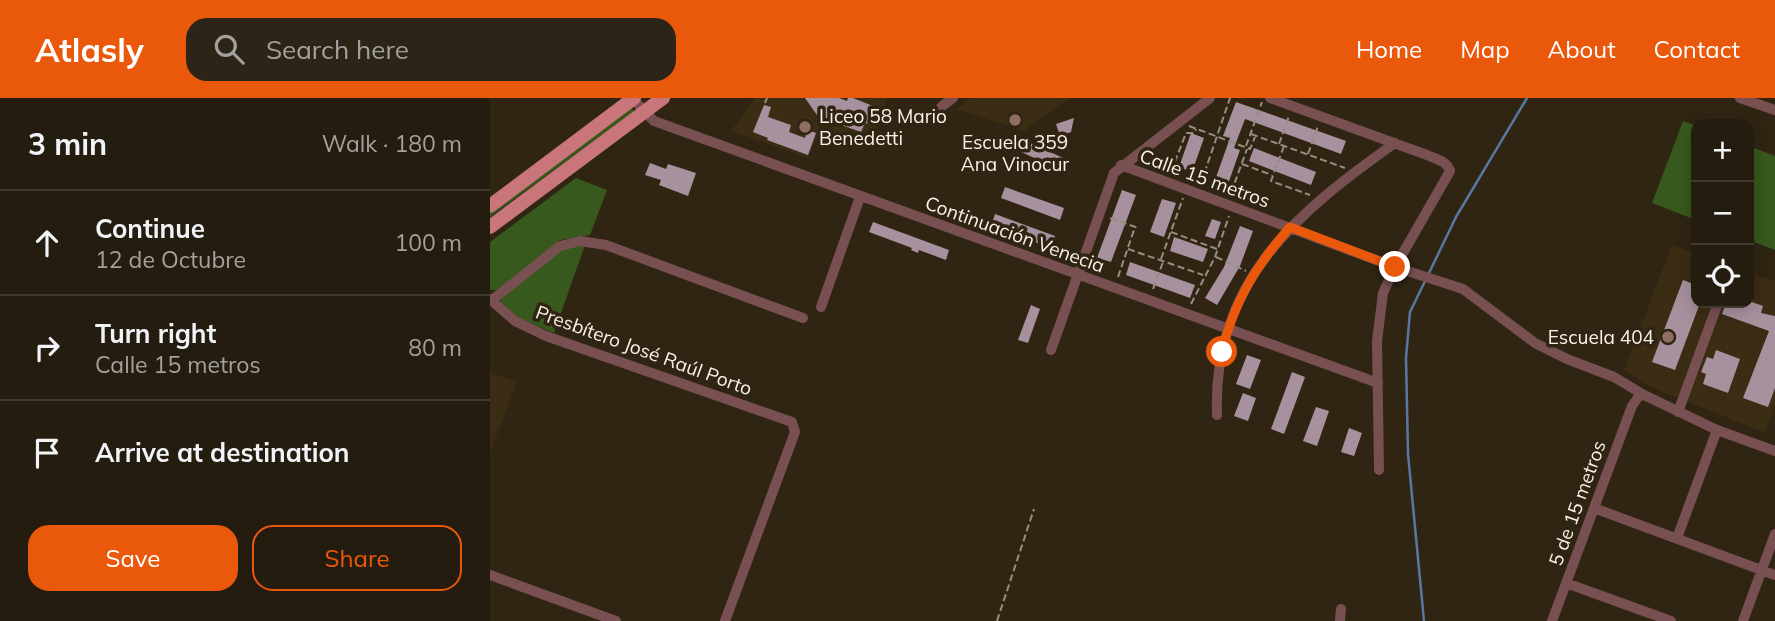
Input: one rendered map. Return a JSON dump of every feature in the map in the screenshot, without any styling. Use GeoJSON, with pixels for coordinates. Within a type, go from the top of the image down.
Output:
{"type":"FeatureCollection","features":[{"type":"Feature","properties":{"kind":"main road"},"geometry":{"type":"LineString","coordinates":[[490,206],[633,98]]}},
{"type":"Feature","properties":{"kind":"main road"},"geometry":{"type":"LineString","coordinates":[[490,227],[663,98]]}},
{"type":"Feature","properties":{"kind":"street"},"geometry":{"type":"LineString","coordinates":[[633,98],[644,113]]}},
{"type":"Feature","properties":{"kind":"street"},"geometry":{"type":"LineString","coordinates":[[941,107],[953,98]]}},
{"type":"Feature","properties":{"kind":"street"},"geometry":{"type":"LineString","coordinates":[[1051,350],[1114,173],[1210,98]]}},
{"type":"Feature","properties":{"kind":"street"},"geometry":{"type":"LineString","coordinates":[[1270,98],[1395,143],[1446,163],[1449,167],[1450,171],[1383,293],[1379,313],[1379,470]]}},
{"type":"Feature","properties":{"kind":"street"},"geometry":{"type":"LineString","coordinates":[[1740,98],[1775,110]]}},
{"type":"Feature","properties":{"kind":"street","name":"Continuación Venecia"},"geometry":{"type":"LineString","coordinates":[[644,113],[654,121],[860,197],[1378,383]]}},
{"type":"Feature","properties":{"kind":"street"},"geometry":{"type":"LineString","coordinates":[[1217,415],[1219,376],[1227,329],[1240,297],[1265,256],[1290,227],[1321,199],[1395,143]]}},
{"type":"Feature","properties":{"kind":"street","name":"Calle 15 metros"},"geometry":{"type":"LineString","coordinates":[[1121,165],[1395,267],[1463,289],[1535,343],[1614,377],[1640,396],[1717,430],[1775,451]]}},
{"type":"Feature","properties":{"kind":"street"},"geometry":{"type":"LineString","coordinates":[[821,307],[860,197]]}},
{"type":"Feature","properties":{"kind":"street"},"geometry":{"type":"LineString","coordinates":[[491,300],[560,246],[570,242],[591,241],[803,318]]}},
{"type":"Feature","properties":{"kind":"street","name":"Presbítero José Raúl Porto"},"geometry":{"type":"LineString","coordinates":[[491,300],[515,321],[546,336],[792,422],[795,432],[725,621]]}},
{"type":"Feature","properties":{"kind":"street"},"geometry":{"type":"LineString","coordinates":[[1678,412],[1716,308]]}},
{"type":"Feature","properties":{"kind":"street","name":"5 de 15 metros"},"geometry":{"type":"LineString","coordinates":[[1552,621],[1640,396]]}},
{"type":"Feature","properties":{"kind":"street"},"geometry":{"type":"LineString","coordinates":[[1677,538],[1717,430]]}},
{"type":"Feature","properties":{"kind":"street"},"geometry":{"type":"LineString","coordinates":[[1594,508],[1775,575]]}},
{"type":"Feature","properties":{"kind":"street"},"geometry":{"type":"LineString","coordinates":[[1743,621],[1775,534]]}},
{"type":"Feature","properties":{"kind":"street"},"geometry":{"type":"LineString","coordinates":[[490,575],[615,621]]}},
{"type":"Feature","properties":{"kind":"street"},"geometry":{"type":"LineString","coordinates":[[1566,583],[1671,621]]}},
{"type":"Feature","properties":{"kind":"path"},"geometry":{"type":"LineString","coordinates":[[765,103],[767,98]]}},
{"type":"Feature","properties":{"kind":"path"},"geometry":{"type":"LineString","coordinates":[[1200,184],[1230,98]]}},
{"type":"Feature","properties":{"kind":"path"},"geometry":{"type":"LineString","coordinates":[[1188,315],[1194,295],[1218,249],[1242,163],[1264,98]]}},
{"type":"Feature","properties":{"kind":"path"},"geometry":{"type":"LineString","coordinates":[[1279,145],[1293,106]]}},
{"type":"Feature","properties":{"kind":"path"},"geometry":{"type":"LineString","coordinates":[[1308,155],[1321,116]]}},
{"type":"Feature","properties":{"kind":"path"},"geometry":{"type":"LineString","coordinates":[[1178,122],[1250,149],[1255,135]]}},
{"type":"Feature","properties":{"kind":"path"},"geometry":{"type":"LineString","coordinates":[[1171,173],[1186,133],[1194,133],[1196,129]]}},
{"type":"Feature","properties":{"kind":"path"},"geometry":{"type":"LineString","coordinates":[[1251,134],[1355,172]]}},
{"type":"Feature","properties":{"kind":"path"},"geometry":{"type":"LineString","coordinates":[[1284,146],[1271,181],[1321,199]]}},
{"type":"Feature","properties":{"kind":"path"},"geometry":{"type":"LineString","coordinates":[[1242,163],[1273,176]]}},
{"type":"Feature","properties":{"kind":"path"},"geometry":{"type":"LineString","coordinates":[[1149,301],[1186,190]]}},
{"type":"Feature","properties":{"kind":"path"},"geometry":{"type":"LineString","coordinates":[[1099,213],[1137,228],[1115,288]]}},
{"type":"Feature","properties":{"kind":"path"},"geometry":{"type":"LineString","coordinates":[[1171,232],[1218,249]]}},
{"type":"Feature","properties":{"kind":"path"},"geometry":{"type":"LineString","coordinates":[[1128,249],[1205,276]]}},
{"type":"Feature","properties":{"kind":"path"},"geometry":{"type":"LineString","coordinates":[[1215,257],[1252,276]]}},
{"type":"Feature","properties":{"kind":"path"},"geometry":{"type":"LineString","coordinates":[[997,621],[1034,509]]}},
{"type":"Feature","properties":{"kind":"shaded area","name":"Liceo 58 Mario Benedetti"},"geometry":{"type":"Polygon","coordinates":[[[755,98],[887,98],[872,141],[854,149],[817,137],[808,158],[731,131],[755,98]]]}},
{"type":"Feature","properties":{"kind":"shaded area","name":"Escuela 359 Ana Vinocur"},"geometry":{"type":"Polygon","coordinates":[[[971,98],[1069,98],[1024,131],[956,109],[971,98]]]}},
{"type":"Feature","properties":{"kind":"shaded area"},"geometry":{"type":"Polygon","coordinates":[[[1672,245],[1691,251],[1691,308],[1754,308],[1754,274],[1775,281],[1775,404],[1765,433],[1651,387],[1624,370],[1672,245]]]}},
{"type":"Feature","properties":{"kind":"shaded area"},"geometry":{"type":"Polygon","coordinates":[[[490,372],[517,382],[490,453],[490,372]]]}},
{"type":"Feature","properties":{"kind":"green space"},"geometry":{"type":"Polygon","coordinates":[[[632,108],[634,111],[490,217],[490,213],[632,108]]]}},
{"type":"Feature","properties":{"kind":"green space"},"geometry":{"type":"Polygon","coordinates":[[[1683,121],[1691,124],[1691,218],[1652,203],[1683,121]]]}},
{"type":"Feature","properties":{"kind":"green space"},"geometry":{"type":"Polygon","coordinates":[[[1754,148],[1775,156],[1775,250],[1754,242],[1754,148]]]}},
{"type":"Feature","properties":{"kind":"green space"},"geometry":{"type":"Polygon","coordinates":[[[576,178],[607,190],[590,235],[560,240],[496,290],[490,290],[490,242],[576,178]]]}},
{"type":"Feature","properties":{"kind":"green space"},"geometry":{"type":"Polygon","coordinates":[[[585,245],[554,333],[519,318],[501,302],[501,299],[563,249],[585,245]]]}},
{"type":"Feature","properties":{"kind":"building"},"geometry":{"type":"Polygon","coordinates":[[[805,98],[839,98],[847,101],[848,98],[853,98],[883,110],[877,125],[865,123],[861,132],[824,119],[820,113],[817,115],[805,98]]]}},
{"type":"Feature","properties":{"kind":"building"},"geometry":{"type":"Polygon","coordinates":[[[1236,102],[1346,141],[1341,154],[1245,119],[1234,148],[1240,150],[1228,184],[1215,180],[1230,138],[1223,136],[1236,102]]]}},
{"type":"Feature","properties":{"kind":"building"},"geometry":{"type":"Polygon","coordinates":[[[764,105],[771,107],[768,117],[791,125],[789,132],[805,138],[807,130],[816,133],[808,155],[753,132],[764,105]]]}},
{"type":"Feature","properties":{"kind":"building"},"geometry":{"type":"Polygon","coordinates":[[[1074,118],[1071,132],[1060,136],[1056,124],[1074,118]]]}},
{"type":"Feature","properties":{"kind":"building"},"geometry":{"type":"Polygon","coordinates":[[[1191,133],[1204,138],[1192,172],[1179,167],[1191,133]]]}},
{"type":"Feature","properties":{"kind":"building"},"geometry":{"type":"Polygon","coordinates":[[[1023,140],[1070,161],[1065,172],[1019,151],[1023,140]]]}},
{"type":"Feature","properties":{"kind":"building"},"geometry":{"type":"Polygon","coordinates":[[[1254,148],[1316,172],[1311,185],[1249,161],[1254,148]]]}},
{"type":"Feature","properties":{"kind":"building"},"geometry":{"type":"Polygon","coordinates":[[[650,163],[666,169],[668,164],[696,173],[688,196],[659,185],[661,180],[645,175],[650,163]]]}},
{"type":"Feature","properties":{"kind":"building"},"geometry":{"type":"Polygon","coordinates":[[[1005,187],[1064,208],[1060,220],[1001,198],[1005,187]]]}},
{"type":"Feature","properties":{"kind":"building"},"geometry":{"type":"Polygon","coordinates":[[[1122,190],[1136,195],[1111,262],[1097,258],[1122,190]]]}},
{"type":"Feature","properties":{"kind":"building"},"geometry":{"type":"Polygon","coordinates":[[[1162,199],[1176,203],[1164,237],[1150,232],[1162,199]]]}},
{"type":"Feature","properties":{"kind":"building"},"geometry":{"type":"Polygon","coordinates":[[[995,214],[1055,236],[1051,248],[991,226],[995,214]]]}},
{"type":"Feature","properties":{"kind":"building"},"geometry":{"type":"Polygon","coordinates":[[[1212,219],[1221,222],[1215,239],[1205,236],[1212,219]]]}},
{"type":"Feature","properties":{"kind":"building"},"geometry":{"type":"Polygon","coordinates":[[[873,222],[949,250],[946,260],[919,250],[918,253],[911,250],[912,248],[869,232],[873,222]]]}},
{"type":"Feature","properties":{"kind":"building"},"geometry":{"type":"Polygon","coordinates":[[[1240,226],[1253,231],[1240,266],[1217,305],[1205,298],[1224,267],[1240,226]]]}},
{"type":"Feature","properties":{"kind":"building"},"geometry":{"type":"Polygon","coordinates":[[[1174,237],[1208,249],[1203,262],[1170,251],[1174,237]]]}},
{"type":"Feature","properties":{"kind":"building"},"geometry":{"type":"Polygon","coordinates":[[[1130,262],[1195,285],[1190,298],[1126,275],[1130,262]]]}},
{"type":"Feature","properties":{"kind":"building"},"geometry":{"type":"Polygon","coordinates":[[[1683,280],[1691,283],[1691,308],[1698,308],[1675,370],[1652,362],[1683,280]]]}},
{"type":"Feature","properties":{"kind":"building"},"geometry":{"type":"Polygon","coordinates":[[[1754,303],[1763,306],[1761,313],[1775,316],[1775,388],[1768,407],[1743,398],[1769,331],[1722,314],[1724,308],[1754,308],[1754,303]]]}},
{"type":"Feature","properties":{"kind":"building"},"geometry":{"type":"Polygon","coordinates":[[[1031,305],[1040,309],[1028,343],[1018,340],[1031,305]]]}},
{"type":"Feature","properties":{"kind":"building"},"geometry":{"type":"Polygon","coordinates":[[[1716,350],[1740,359],[1728,393],[1703,384],[1706,374],[1701,372],[1707,357],[1713,359],[1716,350]]]}},
{"type":"Feature","properties":{"kind":"building"},"geometry":{"type":"Polygon","coordinates":[[[1247,355],[1261,360],[1250,389],[1236,384],[1247,355]]]}},
{"type":"Feature","properties":{"kind":"building"},"geometry":{"type":"Polygon","coordinates":[[[1292,372],[1305,377],[1284,434],[1271,429],[1292,372]]]}},
{"type":"Feature","properties":{"kind":"building"},"geometry":{"type":"Polygon","coordinates":[[[1243,393],[1256,398],[1248,421],[1234,416],[1243,393]]]}},
{"type":"Feature","properties":{"kind":"building"},"geometry":{"type":"Polygon","coordinates":[[[1316,407],[1329,411],[1317,446],[1303,441],[1316,407]]]}},
{"type":"Feature","properties":{"kind":"building"},"geometry":{"type":"Polygon","coordinates":[[[1349,428],[1362,433],[1354,456],[1341,452],[1349,428]]]}},
{"type":"Feature","properties":{"kind":"waterway"},"geometry":{"type":"LineString","coordinates":[[1429,273],[1456,217],[1527,98]]}},
{"type":"Feature","properties":{"kind":"waterway"},"geometry":{"type":"LineString","coordinates":[[1424,621],[1408,454],[1406,358],[1410,312],[1426,279]]}},
{"type":"Feature","properties":{"kind":"place","name":"Escuela 359 Ana Vinocur"},"geometry":{"type":"Point","coordinates":[1015,120]}},
{"type":"Feature","properties":{"kind":"place","name":"Liceo 58 Mario Benedetti"},"geometry":{"type":"Point","coordinates":[805,127]}},
{"type":"Feature","properties":{"kind":"place","name":"Escuela 404"},"geometry":{"type":"Point","coordinates":[1668,337]}},
{"type":"Feature","properties":{"kind":"route"},"geometry":{"type":"LineString","coordinates":[[1222,352],[1227,329],[1240,297],[1265,256],[1290,227],[1395,267]]}}]}
